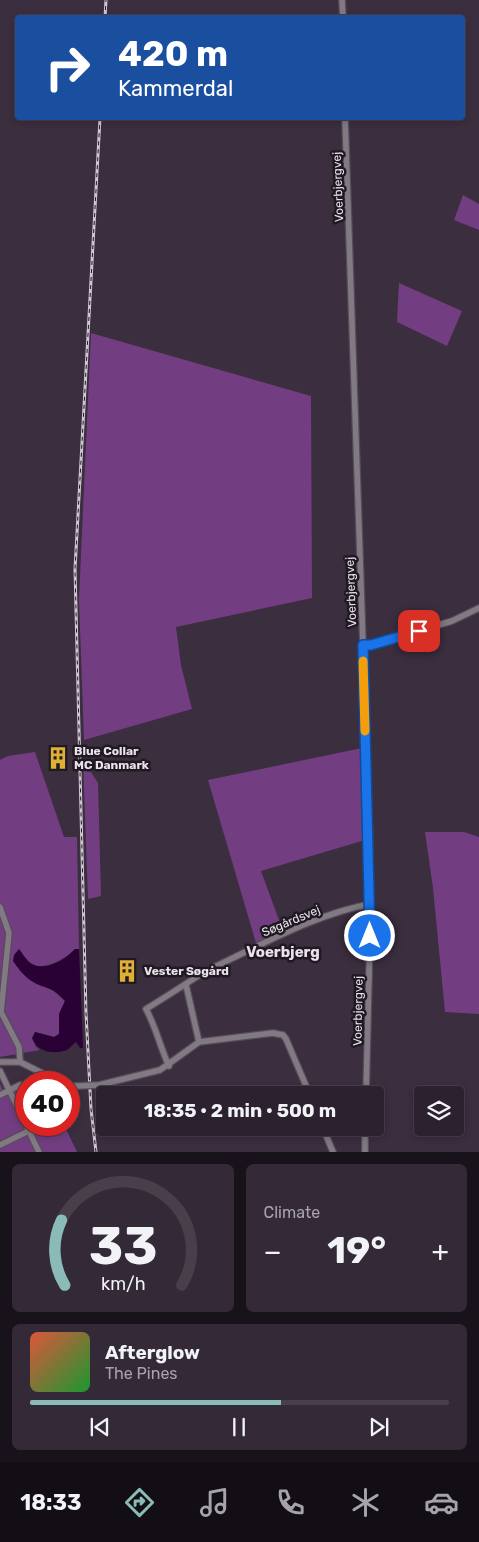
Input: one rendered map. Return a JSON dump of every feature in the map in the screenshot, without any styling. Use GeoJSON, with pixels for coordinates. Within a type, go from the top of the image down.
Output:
{"type":"FeatureCollection","features":[{"type":"Feature","properties":{"kind":"street"},"geometry":{"type":"LineString","coordinates":[[342,0],[343,15]]}},
{"type":"Feature","properties":{"kind":"street","name":"Voerbjergvej"},"geometry":{"type":"LineString","coordinates":[[345,120],[371,904],[366,1086]]}},
{"type":"Feature","properties":{"kind":"street"},"geometry":{"type":"LineString","coordinates":[[363,645],[371,645],[452,621],[479,608]]}},
{"type":"Feature","properties":{"kind":"street","name":"Søgårdsvej"},"geometry":{"type":"LineString","coordinates":[[169,1066],[156,1026],[146,1009],[186,985],[197,976],[300,927],[371,904]]}},
{"type":"Feature","properties":{"kind":"street"},"geometry":{"type":"LineString","coordinates":[[0,906],[9,933],[1,1012],[19,1047],[20,1062]]}},
{"type":"Feature","properties":{"kind":"street"},"geometry":{"type":"LineString","coordinates":[[186,985],[200,1042]]}},
{"type":"Feature","properties":{"kind":"street"},"geometry":{"type":"LineString","coordinates":[[80,1086],[99,1085],[139,1076],[169,1066],[200,1042],[267,1034],[282,1035],[288,1043],[306,1086]]}},
{"type":"Feature","properties":{"kind":"street"},"geometry":{"type":"LineString","coordinates":[[0,1062],[20,1062],[38,1071]]}},
{"type":"Feature","properties":{"kind":"street"},"geometry":{"type":"LineString","coordinates":[[0,1071],[15,1102]]}},
{"type":"Feature","properties":{"kind":"street"},"geometry":{"type":"LineString","coordinates":[[0,1095],[15,1087]]}},
{"type":"Feature","properties":{"kind":"street"},"geometry":{"type":"LineString","coordinates":[[0,1145],[19,1136]]}},
{"type":"Feature","properties":{"kind":"street"},"geometry":{"type":"LineString","coordinates":[[31,1136],[39,1152]]}},
{"type":"Feature","properties":{"kind":"street"},"geometry":{"type":"LineString","coordinates":[[326,1136],[333,1152]]}},
{"type":"Feature","properties":{"kind":"street"},"geometry":{"type":"LineString","coordinates":[[365,1136],[365,1152]]}},
{"type":"Feature","properties":{"kind":"shaded area"},"geometry":{"type":"Polygon","coordinates":[[[463,195],[479,204],[479,230],[454,220],[463,195]]]}},
{"type":"Feature","properties":{"kind":"shaded area"},"geometry":{"type":"Polygon","coordinates":[[[399,283],[462,311],[447,346],[397,322],[399,283]]]}},
{"type":"Feature","properties":{"kind":"shaded area"},"geometry":{"type":"Polygon","coordinates":[[[91,333],[311,396],[312,598],[176,627],[181,665],[192,709],[84,740],[79,599],[91,333]]]}},
{"type":"Feature","properties":{"kind":"shaded area"},"geometry":{"type":"Polygon","coordinates":[[[362,748],[365,840],[261,871],[283,931],[256,943],[208,780],[362,748]]]}},
{"type":"Feature","properties":{"kind":"shaded area"},"geometry":{"type":"Polygon","coordinates":[[[35,752],[64,837],[77,837],[79,949],[75,949],[62,959],[46,965],[38,966],[31,964],[25,959],[21,951],[13,961],[30,980],[48,986],[65,1001],[59,1014],[59,1034],[54,1037],[35,1032],[35,1046],[40,1050],[0,1057],[0,760],[8,756],[35,752]]]}},
{"type":"Feature","properties":{"kind":"shaded area"},"geometry":{"type":"Polygon","coordinates":[[[83,760],[98,783],[101,896],[88,899],[83,760]]]}},
{"type":"Feature","properties":{"kind":"shaded area"},"geometry":{"type":"Polygon","coordinates":[[[425,832],[464,832],[479,837],[479,1014],[445,1012],[433,888],[425,832]]]}},
{"type":"Feature","properties":{"kind":"shaded area"},"geometry":{"type":"Polygon","coordinates":[[[19,949],[32,964],[43,966],[55,963],[75,949],[79,949],[83,1048],[80,1048],[76,1042],[67,1050],[51,1052],[42,1049],[34,1043],[32,1038],[35,1032],[54,1037],[59,1034],[59,1014],[65,1001],[56,992],[34,983],[20,971],[13,961],[14,955],[19,949]]]}},
{"type":"Feature","properties":{"kind":"shaded area"},"geometry":{"type":"Polygon","coordinates":[[[0,1084],[3,1090],[15,1087],[15,1136],[69,1136],[77,1152],[0,1152],[0,1084]]]}},
{"type":"Feature","properties":{"kind":"railway"},"geometry":{"type":"LineString","coordinates":[[105,15],[106,0]]}},
{"type":"Feature","properties":{"kind":"railway"},"geometry":{"type":"LineString","coordinates":[[96,1152],[91,1109],[86,1013],[75,569],[100,120]]}},
{"type":"Feature","properties":{"kind":"slow traffic"},"geometry":{"type":"LineString","coordinates":[[363,661],[365,731]]}},
{"type":"Feature","properties":{"kind":"place","name":"Blue Collar MC Danmark"},"geometry":{"type":"Point","coordinates":[58,758]}},
{"type":"Feature","properties":{"kind":"place","name":"Vester Søgård"},"geometry":{"type":"Point","coordinates":[127,971]}},
{"type":"Feature","properties":{"kind":"district","name":"Voerbjerg"},"geometry":{"type":"Point","coordinates":[283,952]}},
{"type":"Feature","properties":{"kind":"route"},"geometry":{"type":"LineString","coordinates":[[370,936],[370,850],[363,645],[371,645],[419,631]]}}]}
